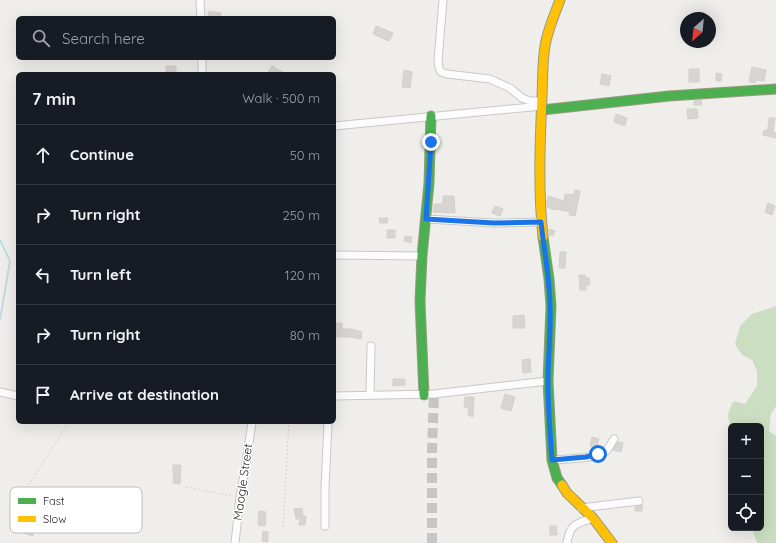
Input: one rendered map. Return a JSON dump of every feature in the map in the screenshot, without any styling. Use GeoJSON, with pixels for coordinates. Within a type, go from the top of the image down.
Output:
{"type":"FeatureCollection","features":[{"type":"Feature","properties":{"kind":"street"},"geometry":{"type":"LineString","coordinates":[[200,0],[201,16]]}},
{"type":"Feature","properties":{"kind":"street"},"geometry":{"type":"LineString","coordinates":[[443,0],[438,62],[441,72],[458,76],[490,79],[510,88],[522,98],[542,106]]}},
{"type":"Feature","properties":{"kind":"street"},"geometry":{"type":"LineString","coordinates":[[560,0],[546,41],[540,136],[541,222],[549,279],[550,306],[548,381],[552,460],[557,478],[567,493],[593,518],[612,543]]}},
{"type":"Feature","properties":{"kind":"street"},"geometry":{"type":"LineString","coordinates":[[202,60],[202,72]]}},
{"type":"Feature","properties":{"kind":"street"},"geometry":{"type":"LineString","coordinates":[[336,126],[542,106],[776,89]]}},
{"type":"Feature","properties":{"kind":"street"},"geometry":{"type":"LineString","coordinates":[[424,394],[420,301],[422,256],[429,183],[431,116]]}},
{"type":"Feature","properties":{"kind":"street"},"geometry":{"type":"LineString","coordinates":[[426,219],[494,223],[541,222]]}},
{"type":"Feature","properties":{"kind":"street"},"geometry":{"type":"LineString","coordinates":[[336,255],[422,256]]}},
{"type":"Feature","properties":{"kind":"street"},"geometry":{"type":"LineString","coordinates":[[370,395],[371,346]]}},
{"type":"Feature","properties":{"kind":"street"},"geometry":{"type":"LineString","coordinates":[[336,396],[424,394],[548,381]]}},
{"type":"Feature","properties":{"kind":"street"},"geometry":{"type":"LineString","coordinates":[[0,392],[16,396]]}},
{"type":"Feature","properties":{"kind":"street","name":"Maogle Street"},"geometry":{"type":"LineString","coordinates":[[235,543],[240,497],[252,424]]}},
{"type":"Feature","properties":{"kind":"street"},"geometry":{"type":"LineString","coordinates":[[325,526],[328,424]]}},
{"type":"Feature","properties":{"kind":"street"},"geometry":{"type":"LineString","coordinates":[[552,460],[586,457],[604,453],[614,439]]}},
{"type":"Feature","properties":{"kind":"street"},"geometry":{"type":"LineString","coordinates":[[581,508],[639,501]]}},
{"type":"Feature","properties":{"kind":"street"},"geometry":{"type":"LineString","coordinates":[[567,543],[569,531],[573,526],[593,518]]}},
{"type":"Feature","properties":{"kind":"path"},"geometry":{"type":"LineString","coordinates":[[28,487],[68,424]]}},
{"type":"Feature","properties":{"kind":"path"},"geometry":{"type":"LineString","coordinates":[[283,527],[289,424]]}},
{"type":"Feature","properties":{"kind":"path"},"geometry":{"type":"LineString","coordinates":[[186,487],[240,497]]}},
{"type":"Feature","properties":{"kind":"green space"},"geometry":{"type":"Polygon","coordinates":[[[776,306],[776,406],[771,414],[769,431],[776,436],[776,543],[757,543],[753,531],[764,531],[764,423],[730,423],[728,413],[734,401],[745,404],[757,386],[757,371],[752,360],[742,355],[735,344],[740,326],[752,314],[776,306]]]}},
{"type":"Feature","properties":{"kind":"building"},"geometry":{"type":"Polygon","coordinates":[[[209,11],[221,13],[220,16],[208,16],[209,11]]]}},
{"type":"Feature","properties":{"kind":"building"},"geometry":{"type":"Polygon","coordinates":[[[376,26],[393,33],[389,41],[373,34],[376,26]]]}},
{"type":"Feature","properties":{"kind":"building"},"geometry":{"type":"Polygon","coordinates":[[[166,66],[176,66],[176,72],[166,72],[166,66]]]}},
{"type":"Feature","properties":{"kind":"building"},"geometry":{"type":"Polygon","coordinates":[[[272,66],[282,72],[268,72],[272,66]]]}},
{"type":"Feature","properties":{"kind":"building"},"geometry":{"type":"Polygon","coordinates":[[[752,67],[766,70],[764,81],[756,80],[755,83],[749,82],[752,67]]]}},
{"type":"Feature","properties":{"kind":"building"},"geometry":{"type":"Polygon","coordinates":[[[689,69],[699,69],[699,82],[689,82],[689,69]]]}},
{"type":"Feature","properties":{"kind":"building"},"geometry":{"type":"Polygon","coordinates":[[[404,70],[412,72],[410,88],[402,87],[404,70]]]}},
{"type":"Feature","properties":{"kind":"building"},"geometry":{"type":"Polygon","coordinates":[[[716,73],[722,74],[721,81],[716,81],[716,73]]]}},
{"type":"Feature","properties":{"kind":"building"},"geometry":{"type":"Polygon","coordinates":[[[602,74],[611,76],[609,86],[600,84],[602,74]]]}},
{"type":"Feature","properties":{"kind":"building"},"geometry":{"type":"Polygon","coordinates":[[[701,100],[702,105],[694,105],[694,101],[701,100]]]}},
{"type":"Feature","properties":{"kind":"building"},"geometry":{"type":"Polygon","coordinates":[[[687,109],[697,109],[698,118],[688,119],[687,109]]]}},
{"type":"Feature","properties":{"kind":"building"},"geometry":{"type":"Polygon","coordinates":[[[616,114],[627,118],[625,126],[614,122],[616,114]]]}},
{"type":"Feature","properties":{"kind":"building"},"geometry":{"type":"Polygon","coordinates":[[[769,118],[775,118],[773,132],[776,133],[776,138],[763,135],[764,130],[767,131],[769,118]]]}},
{"type":"Feature","properties":{"kind":"building"},"geometry":{"type":"Polygon","coordinates":[[[575,190],[580,191],[575,216],[569,215],[570,212],[555,210],[547,207],[549,196],[564,201],[565,194],[574,195],[575,190]]]}},
{"type":"Feature","properties":{"kind":"building"},"geometry":{"type":"Polygon","coordinates":[[[443,196],[454,196],[455,213],[433,212],[434,204],[443,204],[443,196]]]}},
{"type":"Feature","properties":{"kind":"building"},"geometry":{"type":"Polygon","coordinates":[[[768,203],[775,206],[772,215],[765,212],[768,203]]]}},
{"type":"Feature","properties":{"kind":"building"},"geometry":{"type":"Polygon","coordinates":[[[495,206],[503,209],[500,216],[492,213],[495,206]]]}},
{"type":"Feature","properties":{"kind":"building"},"geometry":{"type":"Polygon","coordinates":[[[379,218],[388,218],[387,223],[380,223],[379,218]]]}},
{"type":"Feature","properties":{"kind":"building"},"geometry":{"type":"Polygon","coordinates":[[[549,229],[555,231],[553,236],[549,235],[549,229]]]}},
{"type":"Feature","properties":{"kind":"building"},"geometry":{"type":"Polygon","coordinates":[[[387,230],[395,230],[395,238],[387,238],[387,230]]]}},
{"type":"Feature","properties":{"kind":"building"},"geometry":{"type":"Polygon","coordinates":[[[405,236],[412,237],[411,243],[404,241],[405,236]]]}},
{"type":"Feature","properties":{"kind":"building"},"geometry":{"type":"Polygon","coordinates":[[[560,252],[566,252],[565,268],[559,268],[560,252]]]}},
{"type":"Feature","properties":{"kind":"building"},"geometry":{"type":"Polygon","coordinates":[[[579,275],[585,275],[586,278],[589,278],[590,285],[586,285],[586,290],[580,290],[579,275]]]}},
{"type":"Feature","properties":{"kind":"building"},"geometry":{"type":"Polygon","coordinates":[[[524,315],[525,328],[513,328],[513,316],[524,315]]]}},
{"type":"Feature","properties":{"kind":"building"},"geometry":{"type":"Polygon","coordinates":[[[336,323],[342,323],[342,329],[351,329],[362,332],[361,339],[354,337],[336,337],[336,323]]]}},
{"type":"Feature","properties":{"kind":"building"},"geometry":{"type":"Polygon","coordinates":[[[530,359],[531,372],[523,373],[522,360],[530,359]]]}},
{"type":"Feature","properties":{"kind":"building"},"geometry":{"type":"Polygon","coordinates":[[[393,379],[405,379],[405,385],[393,386],[393,379]]]}},
{"type":"Feature","properties":{"kind":"building"},"geometry":{"type":"Polygon","coordinates":[[[505,394],[515,397],[511,411],[501,408],[505,394]]]}},
{"type":"Feature","properties":{"kind":"building"},"geometry":{"type":"Polygon","coordinates":[[[465,397],[474,397],[473,417],[468,415],[469,408],[464,407],[465,397]]]}},
{"type":"Feature","properties":{"kind":"building"},"geometry":{"type":"Polygon","coordinates":[[[592,437],[599,439],[596,448],[590,446],[592,437]]]}},
{"type":"Feature","properties":{"kind":"building"},"geometry":{"type":"Polygon","coordinates":[[[618,442],[623,443],[621,452],[613,450],[618,442]]]}},
{"type":"Feature","properties":{"kind":"building"},"geometry":{"type":"Polygon","coordinates":[[[173,465],[181,465],[180,484],[173,483],[173,465]]]}},
{"type":"Feature","properties":{"kind":"building"},"geometry":{"type":"Polygon","coordinates":[[[643,505],[642,511],[635,511],[635,507],[643,505]]]}},
{"type":"Feature","properties":{"kind":"building"},"geometry":{"type":"Polygon","coordinates":[[[302,508],[303,516],[306,516],[305,525],[299,525],[300,519],[296,519],[294,509],[302,508]]]}},
{"type":"Feature","properties":{"kind":"building"},"geometry":{"type":"Polygon","coordinates":[[[259,511],[266,512],[265,526],[258,525],[259,511]]]}},
{"type":"Feature","properties":{"kind":"building"},"geometry":{"type":"Polygon","coordinates":[[[550,526],[556,526],[557,535],[550,535],[550,526]]]}},
{"type":"Feature","properties":{"kind":"building"},"geometry":{"type":"Polygon","coordinates":[[[263,531],[268,532],[268,542],[262,541],[263,531]]]}},
{"type":"Feature","properties":{"kind":"building"},"geometry":{"type":"Polygon","coordinates":[[[23,533],[34,533],[33,536],[23,533]]]}},
{"type":"Feature","properties":{"kind":"waterway"},"geometry":{"type":"LineString","coordinates":[[0,240],[10,261],[0,320]]}},
{"type":"Feature","properties":{"kind":"tunnel"},"geometry":{"type":"LineString","coordinates":[[432,543],[432,451],[434,394]]}},
{"type":"Feature","properties":{"kind":"traffic: fast"},"geometry":{"type":"LineString","coordinates":[[542,110],[669,96],[776,89]]}},
{"type":"Feature","properties":{"kind":"traffic: fast"},"geometry":{"type":"LineString","coordinates":[[424,395],[420,301],[422,256],[429,183],[431,116]]}},
{"type":"Feature","properties":{"kind":"traffic: fast"},"geometry":{"type":"LineString","coordinates":[[543,237],[551,306],[548,381],[552,460],[557,478],[562,485]]}},
{"type":"Feature","properties":{"kind":"traffic: slow"},"geometry":{"type":"LineString","coordinates":[[543,237],[540,202],[543,61],[547,36],[560,0]]}},
{"type":"Feature","properties":{"kind":"traffic: slow"},"geometry":{"type":"LineString","coordinates":[[562,485],[567,493],[593,518],[612,543]]}},
{"type":"Feature","properties":{"kind":"route"},"geometry":{"type":"LineString","coordinates":[[431,142],[426,219],[494,223],[541,222],[549,279],[550,306],[548,381],[552,460],[586,457],[598,454]]}}]}
